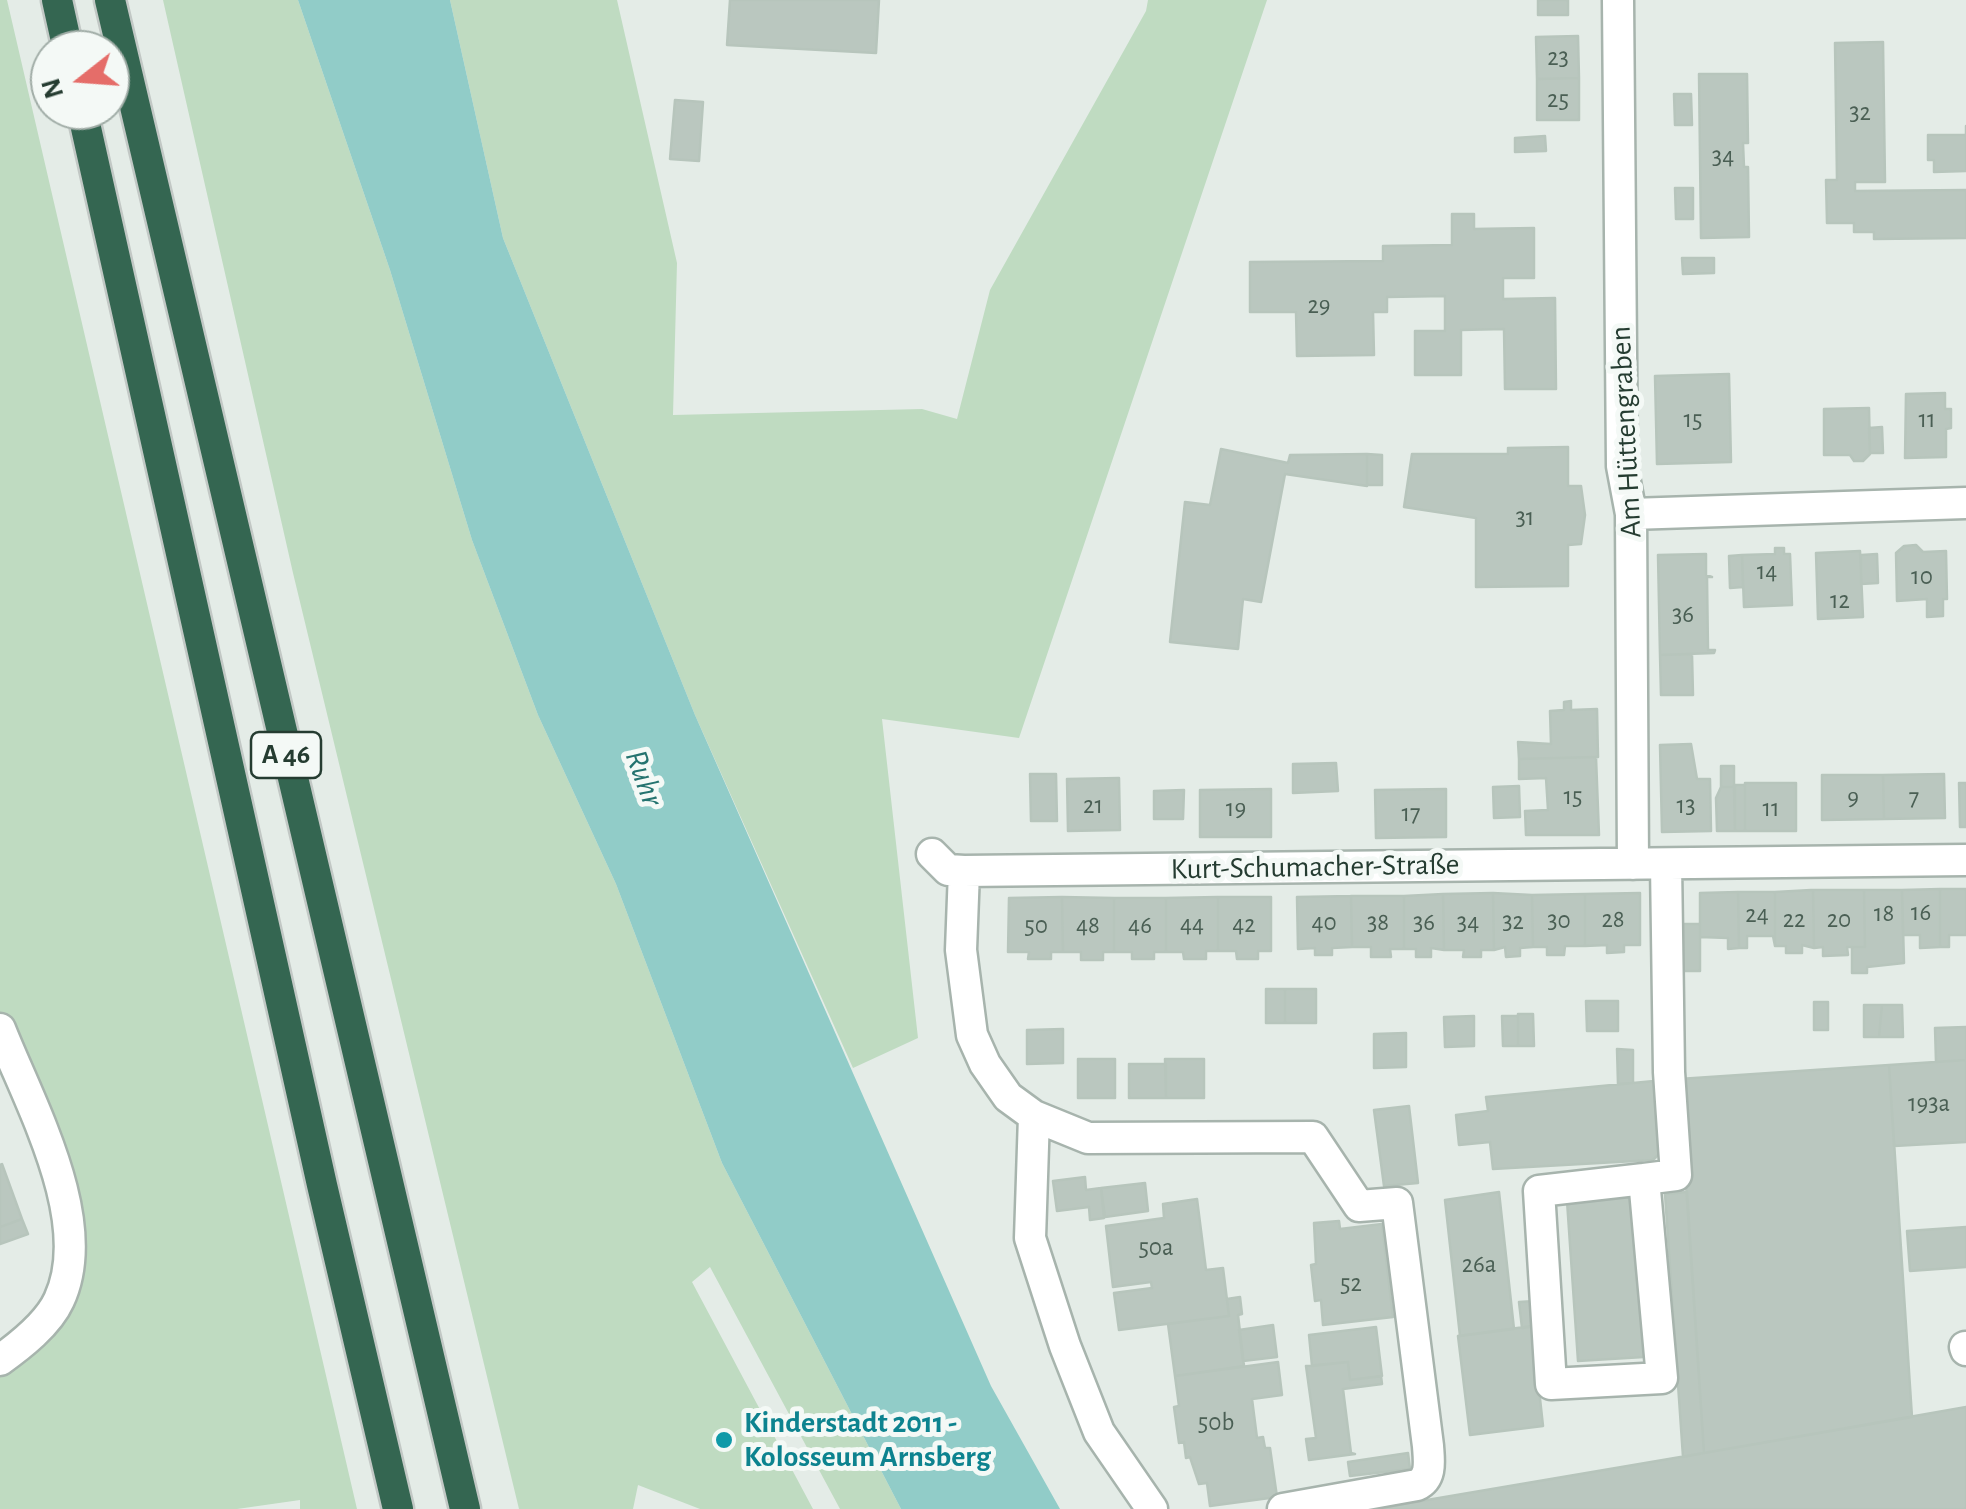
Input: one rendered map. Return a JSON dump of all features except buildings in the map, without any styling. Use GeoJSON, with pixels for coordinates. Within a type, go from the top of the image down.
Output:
{"type":"FeatureCollection","features":[{"type":"Feature","properties":{"kind":"highway"},"geometry":{"type":"LineString","coordinates":[[57,0],[64,30]]}},
{"type":"Feature","properties":{"kind":"highway","name":"A 46"},"geometry":{"type":"LineString","coordinates":[[110,0],[465,1509]]}},
{"type":"Feature","properties":{"kind":"highway","name":"A 46"},"geometry":{"type":"LineString","coordinates":[[86,130],[398,1509]]}},
{"type":"Feature","properties":{"kind":"street","name":"Am Hüttengraben"},"geometry":{"type":"LineString","coordinates":[[1618,0],[1622,466],[1631,514],[1633,864]]}},
{"type":"Feature","properties":{"kind":"street"},"geometry":{"type":"LineString","coordinates":[[1631,514],[1966,503]]}},
{"type":"Feature","properties":{"kind":"street","name":"Kurt-Schumacher-Straße"},"geometry":{"type":"LineString","coordinates":[[932,854],[948,870],[964,871],[1966,860]]}},
{"type":"Feature","properties":{"kind":"street"},"geometry":{"type":"LineString","coordinates":[[1644,1178],[1662,1378],[1551,1384],[1539,1191],[1644,1178],[1676,1176],[1666,864]]}},
{"type":"Feature","properties":{"kind":"street"},"geometry":{"type":"LineString","coordinates":[[964,871],[961,950],[972,1036],[984,1064],[1008,1098],[1034,1116],[1088,1138],[1313,1136],[1358,1206],[1397,1203],[1430,1463],[1424,1481],[1283,1509]]}},
{"type":"Feature","properties":{"kind":"street"},"geometry":{"type":"LineString","coordinates":[[0,1029],[59,1182],[70,1223],[65,1283],[58,1302],[27,1338],[0,1360]]}},
{"type":"Feature","properties":{"kind":"street"},"geometry":{"type":"LineString","coordinates":[[1034,1116],[1030,1238],[1100,1432],[1152,1509]]}},
{"type":"Feature","properties":{"kind":"green space"},"geometry":{"type":"Polygon","coordinates":[[[0,0],[7,0],[30,99],[30,130],[37,130],[357,1509],[300,1509],[300,1500],[237,1509],[0,1509],[0,1366],[77,1258],[0,1015],[0,0]]]}},
{"type":"Feature","properties":{"kind":"green space"},"geometry":{"type":"Polygon","coordinates":[[[163,0],[298,0],[390,270],[472,540],[538,715],[616,884],[722,1163],[901,1509],[840,1509],[710,1267],[692,1282],[813,1509],[700,1509],[638,1485],[633,1509],[519,1509],[293,573],[163,0]]]}},
{"type":"Feature","properties":{"kind":"green space"},"geometry":{"type":"Polygon","coordinates":[[[450,0],[617,0],[677,263],[673,415],[922,409],[957,419],[990,290],[1146,11],[1148,0],[1267,0],[1019,738],[882,719],[918,1038],[853,1068],[695,715],[503,238],[450,0]]]}},
{"type":"Feature","properties":{"kind":"water","name":"Ruhr"},"geometry":{"type":"Polygon","coordinates":[[[298,0],[450,0],[503,238],[695,715],[991,1386],[1060,1509],[901,1509],[722,1163],[616,884],[538,715],[472,540],[390,270],[298,0]]]}},
{"type":"Feature","properties":{"kind":"place","name":"Kinderstadt 2011 - Kolosseum Arnsberg"},"geometry":{"type":"Point","coordinates":[724,1440]}}]}
